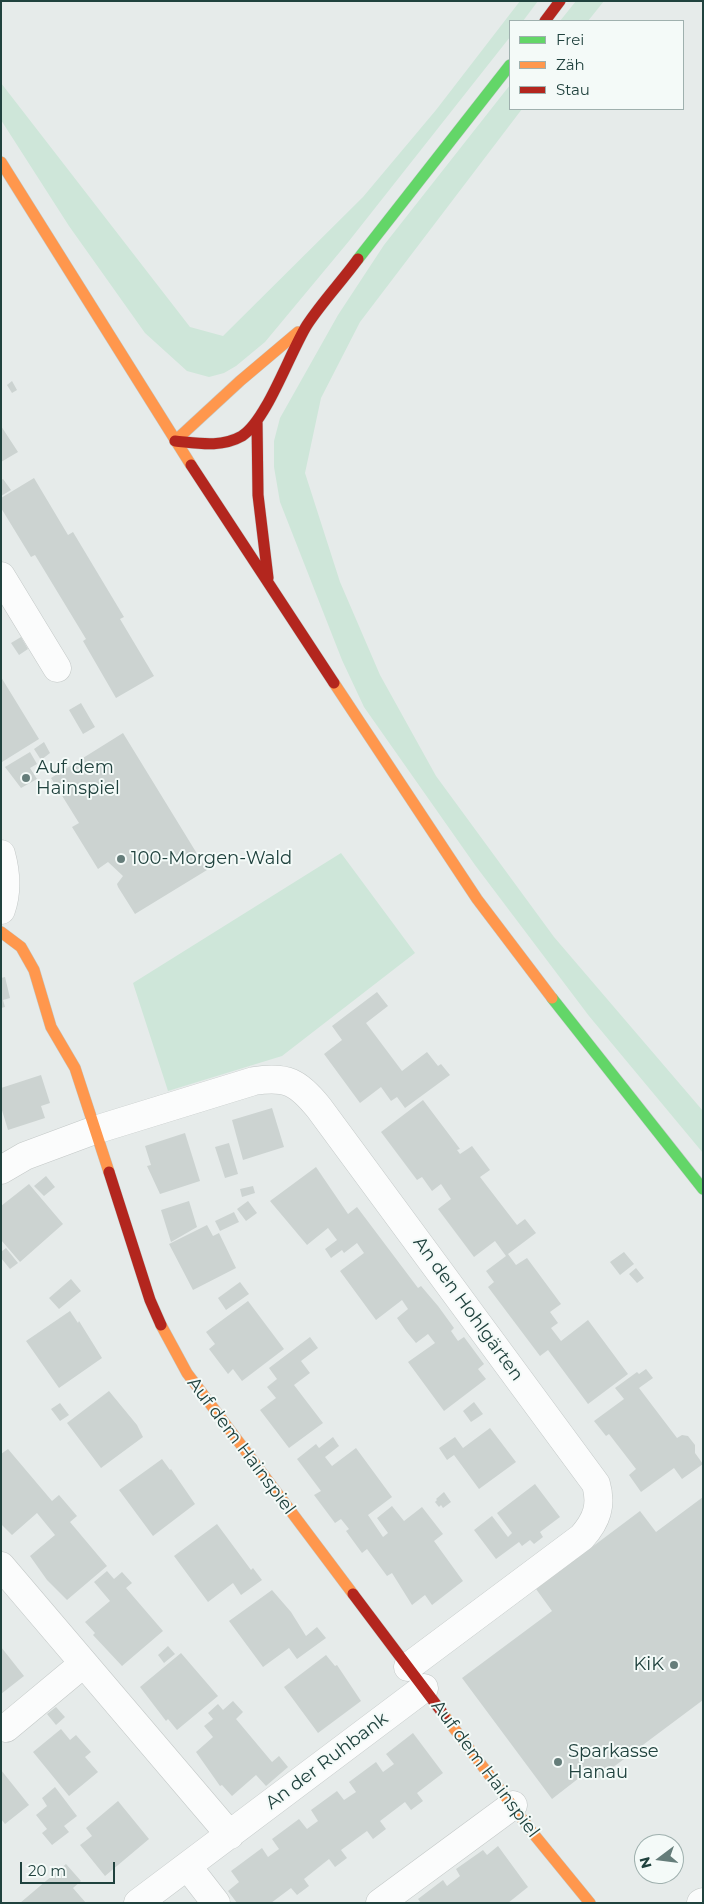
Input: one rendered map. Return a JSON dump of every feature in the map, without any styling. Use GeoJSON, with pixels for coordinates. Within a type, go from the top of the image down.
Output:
{"type":"FeatureCollection","features":[{"type":"Feature","properties":{"kind":"street"},"geometry":{"type":"LineString","coordinates":[[546,20],[560,1]]}},
{"type":"Feature","properties":{"kind":"street"},"geometry":{"type":"LineString","coordinates":[[175,441],[211,444],[227,442],[243,435],[257,420],[307,325],[509,66]]}},
{"type":"Feature","properties":{"kind":"street"},"geometry":{"type":"LineString","coordinates":[[1,162],[175,441],[477,899],[576,1029],[703,1189]]}},
{"type":"Feature","properties":{"kind":"street"},"geometry":{"type":"LineString","coordinates":[[175,441],[240,381],[307,325]]}},
{"type":"Feature","properties":{"kind":"street"},"geometry":{"type":"LineString","coordinates":[[257,420],[259,504],[269,585]]}},
{"type":"Feature","properties":{"kind":"street"},"geometry":{"type":"LineString","coordinates":[[1,576],[57,668]]}},
{"type":"Feature","properties":{"kind":"street"},"geometry":{"type":"LineString","coordinates":[[1,854],[5,878],[4,902],[1,910]]}},
{"type":"Feature","properties":{"kind":"street","name":"Auf dem Hainspiel"},"geometry":{"type":"LineString","coordinates":[[1,932],[20,945],[29,960],[56,1037],[75,1068],[82,1084],[150,1300],[170,1345],[203,1397],[534,1834],[590,1903]]}},
{"type":"Feature","properties":{"kind":"street","name":"An den Hohlgärten"},"geometry":{"type":"LineString","coordinates":[[95,1130],[254,1080],[281,1078],[305,1091],[596,1484],[600,1496],[599,1510],[592,1526],[582,1537],[416,1677]]}},
{"type":"Feature","properties":{"kind":"street"},"geometry":{"type":"LineString","coordinates":[[1,1170],[25,1156],[95,1130]]}},
{"type":"Feature","properties":{"kind":"street"},"geometry":{"type":"LineString","coordinates":[[1,1566],[230,1835]]}},
{"type":"Feature","properties":{"kind":"street"},"geometry":{"type":"LineString","coordinates":[[6,1728],[83,1664]]}},
{"type":"Feature","properties":{"kind":"street","name":"An der Ruhbank"},"geometry":{"type":"LineString","coordinates":[[138,1903],[230,1835],[416,1677]]}},
{"type":"Feature","properties":{"kind":"street"},"geometry":{"type":"LineString","coordinates":[[380,1903],[513,1805]]}},
{"type":"Feature","properties":{"kind":"street"},"geometry":{"type":"LineString","coordinates":[[188,1867],[216,1903]]}},
{"type":"Feature","properties":{"kind":"green space"},"geometry":{"type":"Polygon","coordinates":[[[520,1],[538,1],[524,20],[509,20],[509,38],[349,241],[265,342],[236,366],[224,373],[209,377],[187,371],[145,333],[69,226],[1,120],[1,83],[190,327],[223,336],[363,197],[436,110],[520,1]]]}},
{"type":"Feature","properties":{"kind":"green space"},"geometry":{"type":"Polygon","coordinates":[[[576,1],[604,1],[589,20],[561,20],[576,1]]]}},
{"type":"Feature","properties":{"kind":"green space"},"geometry":{"type":"Polygon","coordinates":[[[509,86],[509,110],[521,110],[360,322],[321,398],[305,473],[340,582],[380,675],[436,776],[554,937],[703,1111],[703,1153],[589,1016],[475,865],[364,707],[342,660],[280,502],[274,467],[274,441],[280,418],[338,315],[384,245],[509,86]]]}},
{"type":"Feature","properties":{"kind":"green space"},"geometry":{"type":"Polygon","coordinates":[[[341,853],[415,953],[282,1056],[168,1091],[133,983],[341,853]]]}},
{"type":"Feature","properties":{"kind":"building"},"geometry":{"type":"Polygon","coordinates":[[[12,381],[17,390],[12,393],[7,385],[12,381]]]}},
{"type":"Feature","properties":{"kind":"building"},"geometry":{"type":"Polygon","coordinates":[[[1,426],[18,452],[1,462],[1,426]]]}},
{"type":"Feature","properties":{"kind":"building"},"geometry":{"type":"Polygon","coordinates":[[[34,478],[68,535],[73,532],[124,617],[120,619],[154,676],[116,698],[83,641],[86,639],[35,555],[31,557],[1,508],[1,498],[34,478]]]}},
{"type":"Feature","properties":{"kind":"building"},"geometry":{"type":"Polygon","coordinates":[[[3,479],[11,490],[1,496],[1,480],[3,479]]]}},
{"type":"Feature","properties":{"kind":"building"},"geometry":{"type":"Polygon","coordinates":[[[21,637],[28,649],[19,655],[11,643],[21,637]]]}},
{"type":"Feature","properties":{"kind":"building"},"geometry":{"type":"Polygon","coordinates":[[[1,677],[39,739],[2,762],[1,761],[1,677]]]}},
{"type":"Feature","properties":{"kind":"building"},"geometry":{"type":"Polygon","coordinates":[[[81,703],[95,727],[83,734],[69,710],[81,703]]]}},
{"type":"Feature","properties":{"kind":"building"},"geometry":{"type":"Polygon","coordinates":[[[123,733],[207,870],[135,914],[117,884],[123,876],[108,862],[98,869],[72,827],[79,823],[51,778],[123,733]]]}},
{"type":"Feature","properties":{"kind":"building"},"geometry":{"type":"Polygon","coordinates":[[[44,742],[50,753],[41,760],[34,749],[44,742]]]}},
{"type":"Feature","properties":{"kind":"building"},"geometry":{"type":"Polygon","coordinates":[[[30,752],[37,764],[30,768],[37,779],[21,788],[5,767],[30,752]]]}},
{"type":"Feature","properties":{"kind":"building"},"geometry":{"type":"Polygon","coordinates":[[[5,977],[10,998],[3,1000],[5,1007],[1,1008],[1,978],[5,977]]]}},
{"type":"Feature","properties":{"kind":"building"},"geometry":{"type":"Polygon","coordinates":[[[377,992],[388,1006],[366,1023],[402,1071],[427,1052],[438,1066],[441,1064],[450,1075],[405,1108],[397,1097],[391,1101],[381,1087],[360,1103],[324,1054],[342,1040],[332,1026],[377,992]]]}},
{"type":"Feature","properties":{"kind":"building"},"geometry":{"type":"Polygon","coordinates":[[[41,1075],[50,1103],[41,1106],[45,1118],[8,1130],[1,1107],[1,1088],[41,1075]]]}},
{"type":"Feature","properties":{"kind":"building"},"geometry":{"type":"Polygon","coordinates":[[[423,1100],[460,1149],[457,1150],[460,1154],[472,1146],[490,1170],[480,1177],[517,1225],[525,1219],[536,1233],[508,1254],[516,1265],[527,1258],[561,1304],[550,1312],[558,1323],[551,1328],[561,1341],[588,1320],[628,1374],[588,1404],[548,1350],[540,1356],[488,1287],[494,1282],[486,1271],[506,1256],[495,1241],[474,1257],[438,1209],[451,1199],[441,1184],[432,1191],[422,1177],[417,1180],[381,1132],[423,1100]]]}},
{"type":"Feature","properties":{"kind":"building"},"geometry":{"type":"Polygon","coordinates":[[[272,1108],[284,1147],[243,1160],[232,1120],[272,1108]]]}},
{"type":"Feature","properties":{"kind":"building"},"geometry":{"type":"Polygon","coordinates":[[[185,1133],[200,1181],[160,1194],[147,1166],[151,1165],[145,1146],[185,1133]]]}},
{"type":"Feature","properties":{"kind":"building"},"geometry":{"type":"Polygon","coordinates":[[[229,1143],[238,1174],[225,1178],[215,1147],[229,1143]]]}},
{"type":"Feature","properties":{"kind":"building"},"geometry":{"type":"Polygon","coordinates":[[[316,1167],[348,1214],[357,1207],[418,1288],[421,1286],[438,1306],[454,1328],[451,1331],[458,1341],[464,1337],[484,1364],[478,1369],[486,1379],[444,1411],[408,1362],[435,1343],[428,1334],[416,1343],[406,1331],[397,1318],[408,1309],[402,1300],[376,1320],[340,1271],[364,1253],[357,1243],[344,1253],[342,1250],[331,1258],[325,1249],[337,1240],[328,1228],[307,1245],[270,1201],[316,1167]]]}},
{"type":"Feature","properties":{"kind":"building"},"geometry":{"type":"Polygon","coordinates":[[[46,1176],[55,1187],[44,1196],[34,1186],[46,1176]]]}},
{"type":"Feature","properties":{"kind":"building"},"geometry":{"type":"Polygon","coordinates":[[[29,1184],[63,1224],[20,1262],[1,1240],[1,1206],[29,1184]]]}},
{"type":"Feature","properties":{"kind":"building"},"geometry":{"type":"Polygon","coordinates":[[[253,1186],[255,1193],[242,1197],[240,1189],[253,1186]]]}},
{"type":"Feature","properties":{"kind":"building"},"geometry":{"type":"Polygon","coordinates":[[[189,1201],[197,1227],[171,1242],[161,1210],[189,1201]]]}},
{"type":"Feature","properties":{"kind":"building"},"geometry":{"type":"Polygon","coordinates":[[[248,1201],[257,1213],[246,1221],[237,1209],[248,1201]]]}},
{"type":"Feature","properties":{"kind":"building"},"geometry":{"type":"Polygon","coordinates":[[[234,1212],[239,1222],[220,1231],[215,1221],[234,1212]]]}},
{"type":"Feature","properties":{"kind":"building"},"geometry":{"type":"Polygon","coordinates":[[[207,1225],[213,1236],[219,1233],[236,1268],[193,1290],[169,1244],[207,1225]]]}},
{"type":"Feature","properties":{"kind":"building"},"geometry":{"type":"Polygon","coordinates":[[[6,1248],[18,1263],[10,1269],[1,1258],[1,1252],[6,1248]]]}},
{"type":"Feature","properties":{"kind":"building"},"geometry":{"type":"Polygon","coordinates":[[[624,1252],[634,1264],[620,1275],[610,1262],[624,1252]]]}},
{"type":"Feature","properties":{"kind":"building"},"geometry":{"type":"Polygon","coordinates":[[[636,1268],[644,1278],[637,1283],[629,1274],[636,1268]]]}},
{"type":"Feature","properties":{"kind":"building"},"geometry":{"type":"Polygon","coordinates":[[[71,1279],[81,1291],[59,1309],[49,1298],[71,1279]]]}},
{"type":"Feature","properties":{"kind":"building"},"geometry":{"type":"Polygon","coordinates":[[[240,1282],[249,1294],[226,1310],[218,1298],[240,1282]]]}},
{"type":"Feature","properties":{"kind":"building"},"geometry":{"type":"Polygon","coordinates":[[[248,1301],[284,1349],[242,1381],[233,1369],[228,1374],[209,1349],[215,1344],[206,1332],[248,1301]]]}},
{"type":"Feature","properties":{"kind":"building"},"geometry":{"type":"Polygon","coordinates":[[[70,1311],[78,1323],[79,1321],[102,1358],[59,1388],[26,1341],[70,1311]]]}},
{"type":"Feature","properties":{"kind":"building"},"geometry":{"type":"Polygon","coordinates":[[[310,1337],[318,1348],[301,1361],[310,1373],[294,1385],[323,1423],[289,1448],[260,1410],[276,1398],[267,1387],[277,1379],[269,1368],[310,1337]]]}},
{"type":"Feature","properties":{"kind":"building"},"geometry":{"type":"Polygon","coordinates":[[[646,1369],[653,1378],[639,1388],[677,1438],[682,1435],[688,1436],[695,1445],[695,1453],[703,1464],[682,1479],[674,1468],[641,1492],[629,1475],[636,1469],[609,1434],[606,1436],[594,1421],[624,1399],[615,1388],[637,1372],[639,1374],[646,1369]]]}},
{"type":"Feature","properties":{"kind":"building"},"geometry":{"type":"Polygon","coordinates":[[[109,1391],[137,1425],[143,1437],[101,1468],[67,1423],[109,1391]]]}},
{"type":"Feature","properties":{"kind":"building"},"geometry":{"type":"Polygon","coordinates":[[[474,1402],[483,1414],[471,1422],[463,1411],[474,1402]]]}},
{"type":"Feature","properties":{"kind":"building"},"geometry":{"type":"Polygon","coordinates":[[[60,1403],[69,1415],[60,1421],[51,1409],[60,1403]]]}},
{"type":"Feature","properties":{"kind":"building"},"geometry":{"type":"Polygon","coordinates":[[[490,1428],[516,1462],[479,1489],[454,1455],[447,1460],[439,1448],[455,1437],[463,1448],[490,1428]]]}},
{"type":"Feature","properties":{"kind":"building"},"geometry":{"type":"Polygon","coordinates":[[[333,1437],[339,1446],[325,1457],[332,1466],[356,1448],[392,1497],[368,1515],[383,1537],[388,1533],[377,1518],[392,1506],[404,1521],[422,1507],[443,1534],[434,1541],[463,1581],[432,1605],[425,1595],[412,1605],[392,1573],[387,1576],[367,1549],[362,1553],[346,1531],[349,1529],[341,1519],[335,1523],[314,1495],[321,1491],[297,1459],[316,1444],[319,1448],[333,1437]]]}},
{"type":"Feature","properties":{"kind":"building"},"geometry":{"type":"Polygon","coordinates":[[[8,1449],[52,1501],[59,1495],[77,1516],[70,1522],[107,1566],[67,1600],[47,1580],[30,1556],[55,1535],[37,1513],[12,1535],[1,1524],[1,1454],[8,1449]]]}},
{"type":"Feature","properties":{"kind":"building"},"geometry":{"type":"Polygon","coordinates":[[[162,1459],[195,1504],[153,1536],[119,1490],[162,1459]]]}},
{"type":"Feature","properties":{"kind":"building"},"geometry":{"type":"Polygon","coordinates":[[[535,1484],[560,1517],[540,1532],[543,1537],[534,1544],[530,1540],[522,1546],[519,1542],[496,1559],[474,1530],[492,1516],[508,1537],[512,1533],[497,1513],[535,1484]]]}},
{"type":"Feature","properties":{"kind":"building"},"geometry":{"type":"Polygon","coordinates":[[[444,1492],[451,1502],[443,1508],[441,1505],[439,1507],[435,1502],[444,1492]]]}},
{"type":"Feature","properties":{"kind":"building"},"geometry":{"type":"Polygon","coordinates":[[[703,1497],[703,1700],[596,1780],[588,1771],[552,1799],[462,1678],[552,1611],[536,1589],[640,1511],[656,1532],[703,1497]]]}},
{"type":"Feature","properties":{"kind":"building"},"geometry":{"type":"Polygon","coordinates":[[[217,1524],[251,1570],[253,1568],[262,1580],[241,1595],[233,1583],[208,1602],[174,1556],[217,1524]]]}},
{"type":"Feature","properties":{"kind":"building"},"geometry":{"type":"Polygon","coordinates":[[[107,1571],[114,1579],[122,1572],[132,1583],[126,1588],[163,1631],[122,1666],[93,1635],[95,1633],[85,1622],[110,1601],[94,1582],[107,1571]]]}},
{"type":"Feature","properties":{"kind":"building"},"geometry":{"type":"Polygon","coordinates":[[[272,1590],[291,1612],[306,1636],[317,1627],[326,1638],[297,1659],[289,1648],[263,1667],[229,1621],[272,1590]]]}},
{"type":"Feature","properties":{"kind":"building"},"geometry":{"type":"Polygon","coordinates":[[[168,1646],[175,1654],[164,1663],[158,1655],[168,1646]]]}},
{"type":"Feature","properties":{"kind":"building"},"geometry":{"type":"Polygon","coordinates":[[[1,1647],[24,1676],[1,1694],[1,1647]]]}},
{"type":"Feature","properties":{"kind":"building"},"geometry":{"type":"Polygon","coordinates":[[[181,1653],[218,1696],[177,1730],[168,1719],[166,1721],[140,1687],[181,1653]]]}},
{"type":"Feature","properties":{"kind":"building"},"geometry":{"type":"Polygon","coordinates":[[[326,1655],[335,1666],[337,1665],[361,1701],[318,1733],[284,1687],[326,1655]]]}},
{"type":"Feature","properties":{"kind":"building"},"geometry":{"type":"Polygon","coordinates":[[[233,1701],[243,1712],[236,1719],[272,1762],[279,1756],[288,1767],[266,1786],[256,1775],[232,1796],[222,1785],[220,1786],[196,1752],[213,1737],[204,1726],[213,1719],[208,1713],[218,1704],[223,1710],[233,1701]]]}},
{"type":"Feature","properties":{"kind":"building"},"geometry":{"type":"Polygon","coordinates":[[[56,1707],[65,1717],[56,1725],[47,1714],[56,1707]]]}},
{"type":"Feature","properties":{"kind":"building"},"geometry":{"type":"Polygon","coordinates":[[[61,1729],[70,1740],[76,1735],[91,1752],[85,1757],[98,1772],[69,1796],[33,1752],[61,1729]]]}},
{"type":"Feature","properties":{"kind":"building"},"geometry":{"type":"Polygon","coordinates":[[[413,1733],[443,1773],[417,1793],[423,1801],[411,1810],[405,1802],[380,1821],[386,1829],[373,1839],[367,1831],[341,1850],[347,1858],[335,1867],[329,1859],[304,1879],[309,1886],[297,1895],[291,1888],[271,1903],[237,1903],[228,1891],[239,1882],[231,1871],[262,1848],[268,1857],[279,1849],[272,1839],[299,1819],[307,1829],[318,1821],[311,1810],[337,1791],[344,1800],[356,1792],[349,1782],[376,1762],[383,1772],[394,1764],[386,1754],[413,1733]]]}},
{"type":"Feature","properties":{"kind":"building"},"geometry":{"type":"Polygon","coordinates":[[[1,1770],[29,1805],[5,1824],[1,1819],[1,1770]]]}},
{"type":"Feature","properties":{"kind":"building"},"geometry":{"type":"Polygon","coordinates":[[[55,1787],[77,1816],[64,1826],[69,1832],[52,1845],[42,1833],[47,1829],[36,1815],[47,1806],[42,1798],[55,1787]]]}},
{"type":"Feature","properties":{"kind":"building"},"geometry":{"type":"Polygon","coordinates":[[[118,1801],[149,1839],[105,1876],[80,1845],[92,1836],[86,1828],[118,1801]]]}},
{"type":"Feature","properties":{"kind":"building"},"geometry":{"type":"Polygon","coordinates":[[[498,1846],[528,1887],[508,1903],[421,1903],[418,1899],[443,1880],[447,1886],[460,1876],[456,1869],[483,1850],[487,1855],[498,1846]]]}},
{"type":"Feature","properties":{"kind":"building"},"geometry":{"type":"Polygon","coordinates":[[[66,1864],[81,1881],[73,1888],[86,1903],[20,1903],[66,1864]]]}},
{"type":"Feature","properties":{"kind":"traffic: fast"},"geometry":{"type":"LineString","coordinates":[[358,259],[509,66]]}},
{"type":"Feature","properties":{"kind":"traffic: fast"},"geometry":{"type":"LineString","coordinates":[[552,998],[703,1189]]}},
{"type":"Feature","properties":{"kind":"traffic: slow"},"geometry":{"type":"LineString","coordinates":[[1,162],[191,465]]}},
{"type":"Feature","properties":{"kind":"traffic: slow"},"geometry":{"type":"LineString","coordinates":[[175,441],[240,381],[298,332]]}},
{"type":"Feature","properties":{"kind":"traffic: slow"},"geometry":{"type":"LineString","coordinates":[[334,683],[477,899],[552,998]]}},
{"type":"Feature","properties":{"kind":"traffic: slow"},"geometry":{"type":"LineString","coordinates":[[1,932],[21,947],[34,970],[51,1027],[75,1068],[109,1172]]}},
{"type":"Feature","properties":{"kind":"traffic: slow"},"geometry":{"type":"LineString","coordinates":[[161,1325],[187,1373],[353,1594]]}},
{"type":"Feature","properties":{"kind":"traffic: slow"},"geometry":{"type":"LineString","coordinates":[[444,1715],[532,1832],[590,1903]]}},
{"type":"Feature","properties":{"kind":"traffic: jam"},"geometry":{"type":"LineString","coordinates":[[546,20],[560,1]]}},
{"type":"Feature","properties":{"kind":"traffic: jam"},"geometry":{"type":"LineString","coordinates":[[175,441],[209,444],[226,442],[242,436],[251,428],[278,385],[307,325],[358,259]]}},
{"type":"Feature","properties":{"kind":"traffic: jam"},"geometry":{"type":"LineString","coordinates":[[257,421],[258,495],[268,578]]}},
{"type":"Feature","properties":{"kind":"traffic: jam"},"geometry":{"type":"LineString","coordinates":[[191,465],[334,683]]}},
{"type":"Feature","properties":{"kind":"traffic: jam"},"geometry":{"type":"LineString","coordinates":[[109,1172],[150,1300],[161,1325]]}},
{"type":"Feature","properties":{"kind":"traffic: jam"},"geometry":{"type":"LineString","coordinates":[[353,1594],[444,1715]]}},
{"type":"Feature","properties":{"kind":"place","name":"Auf dem Hainspiel"},"geometry":{"type":"Point","coordinates":[26,778]}},
{"type":"Feature","properties":{"kind":"place","name":"100-Morgen-Wald"},"geometry":{"type":"Point","coordinates":[121,859]}},
{"type":"Feature","properties":{"kind":"place","name":"KiK"},"geometry":{"type":"Point","coordinates":[674,1665]}},
{"type":"Feature","properties":{"kind":"place","name":"Sparkasse Hanau"},"geometry":{"type":"Point","coordinates":[558,1762]}}]}
